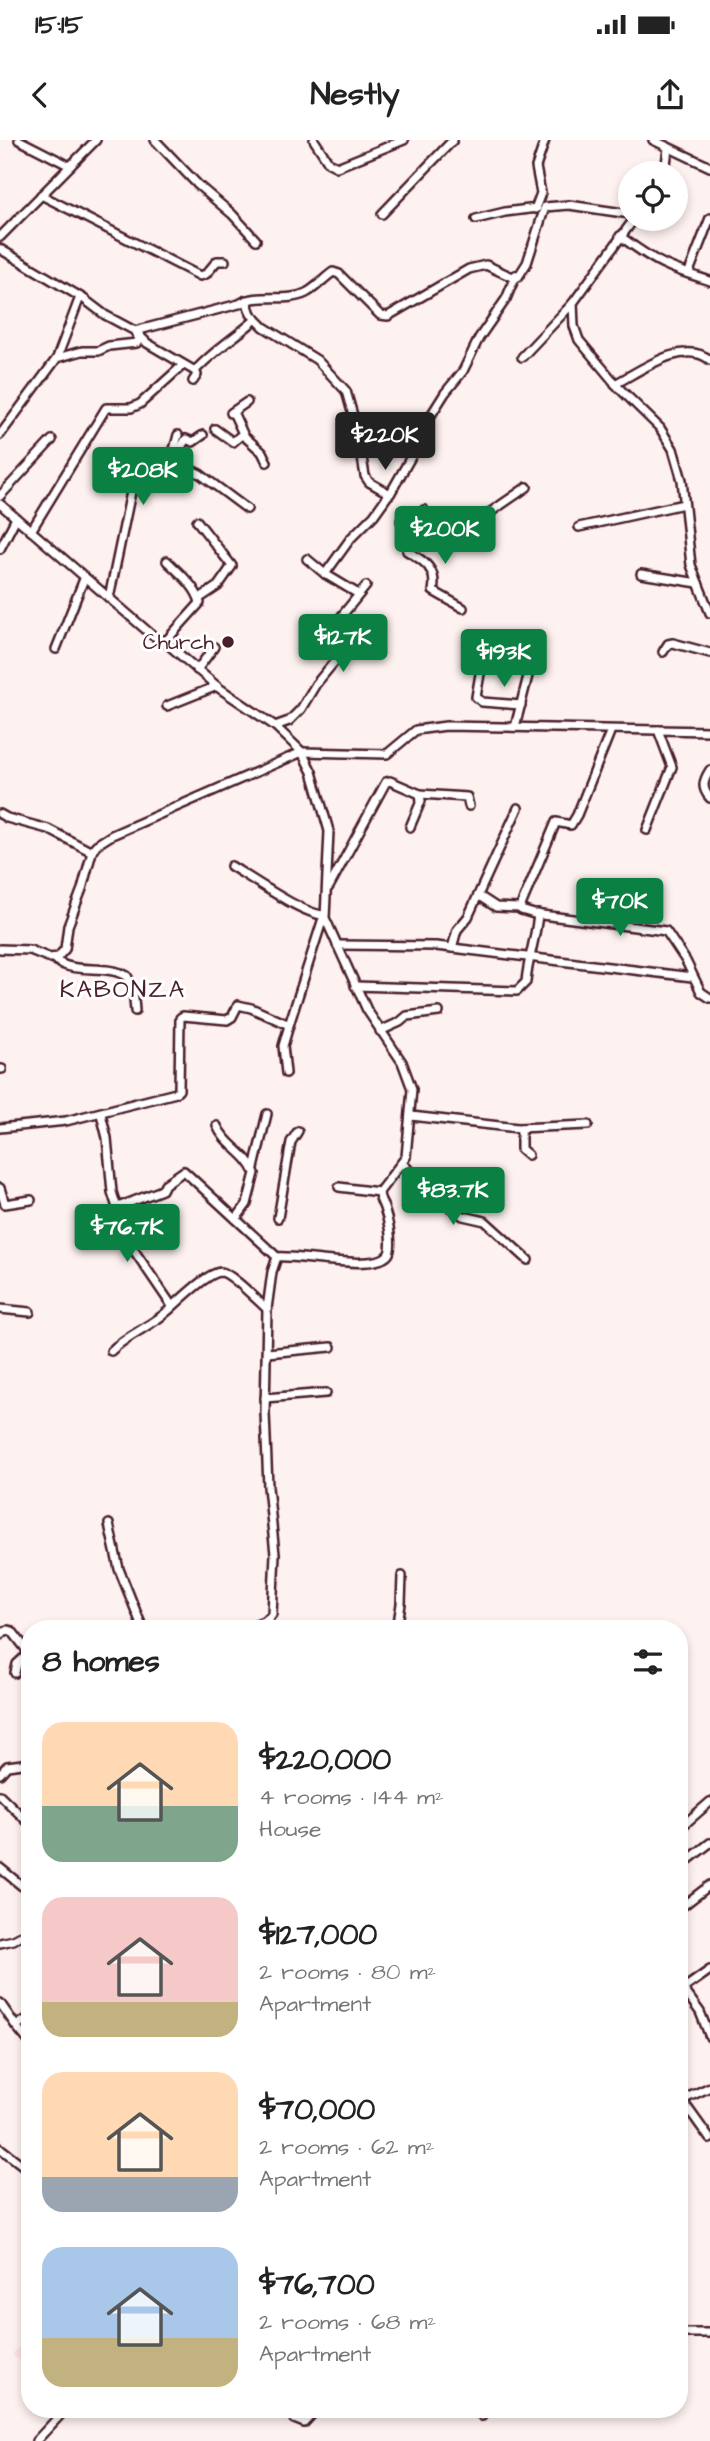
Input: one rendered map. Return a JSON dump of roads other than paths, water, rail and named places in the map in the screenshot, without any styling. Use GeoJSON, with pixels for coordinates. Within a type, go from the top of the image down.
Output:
{"type":"FeatureCollection","features":[{"type":"Feature","properties":{"kind":"street"},"geometry":{"type":"LineString","coordinates":[[19,140],[70,166]]}},
{"type":"Feature","properties":{"kind":"street"},"geometry":{"type":"LineString","coordinates":[[0,237],[96,140]]}},
{"type":"Feature","properties":{"kind":"street"},"geometry":{"type":"LineString","coordinates":[[155,140],[198,185],[233,214],[256,240]]}},
{"type":"Feature","properties":{"kind":"street"},"geometry":{"type":"LineString","coordinates":[[314,140],[329,163],[337,167],[404,140]]}},
{"type":"Feature","properties":{"kind":"street"},"geometry":{"type":"LineString","coordinates":[[382,214],[453,140]]}},
{"type":"Feature","properties":{"kind":"street"},"geometry":{"type":"LineString","coordinates":[[535,209],[541,193],[536,167],[545,140]]}},
{"type":"Feature","properties":{"kind":"street"},"geometry":{"type":"LineString","coordinates":[[653,140],[710,167]]}},
{"type":"Feature","properties":{"kind":"street"},"geometry":{"type":"LineString","coordinates":[[666,161],[668,148]]}},
{"type":"Feature","properties":{"kind":"street"},"geometry":{"type":"LineString","coordinates":[[41,195],[200,276],[206,274],[217,261],[225,261]]}},
{"type":"Feature","properties":{"kind":"street"},"geometry":{"type":"LineString","coordinates":[[476,219],[495,214],[569,205],[618,212]]}},
{"type":"Feature","properties":{"kind":"street"},"geometry":{"type":"LineString","coordinates":[[135,331],[246,300],[304,294],[335,272],[385,316],[475,267],[485,265],[518,277],[527,263],[545,207]]}},
{"type":"Feature","properties":{"kind":"street"},"geometry":{"type":"LineString","coordinates":[[689,272],[710,218]]}},
{"type":"Feature","properties":{"kind":"street"},"geometry":{"type":"LineString","coordinates":[[522,357],[573,303],[624,231]]}},
{"type":"Feature","properties":{"kind":"street"},"geometry":{"type":"LineString","coordinates":[[620,236],[670,267],[710,281]]}},
{"type":"Feature","properties":{"kind":"street"},"geometry":{"type":"LineString","coordinates":[[0,249],[195,371]]}},
{"type":"Feature","properties":{"kind":"street"},"geometry":{"type":"LineString","coordinates":[[325,574],[351,538],[390,494],[416,448],[428,420],[463,371],[479,338],[506,299],[516,275]]}},
{"type":"Feature","properties":{"kind":"street"},"geometry":{"type":"LineString","coordinates":[[0,435],[57,359],[80,297]]}},
{"type":"Feature","properties":{"kind":"street"},"geometry":{"type":"LineString","coordinates":[[246,300],[256,319],[280,338],[317,360],[346,391],[358,433],[365,476],[369,482],[389,494]]}},
{"type":"Feature","properties":{"kind":"street"},"geometry":{"type":"LineString","coordinates":[[573,303],[574,326],[579,340],[615,384],[653,420],[673,449],[682,480],[691,565],[710,612]]}},
{"type":"Feature","properties":{"kind":"street"},"geometry":{"type":"LineString","coordinates":[[195,371],[212,352],[237,336],[256,319]]}},
{"type":"Feature","properties":{"kind":"street"},"geometry":{"type":"LineString","coordinates":[[57,359],[82,351],[98,351],[109,346],[137,342],[139,340],[135,331]]}},
{"type":"Feature","properties":{"kind":"street"},"geometry":{"type":"LineString","coordinates":[[615,384],[663,357],[677,353],[701,354],[710,360]]}},
{"type":"Feature","properties":{"kind":"street"},"geometry":{"type":"LineString","coordinates":[[31,531],[106,408],[131,408],[140,404],[183,365]]}},
{"type":"Feature","properties":{"kind":"street"},"geometry":{"type":"LineString","coordinates":[[193,381],[197,375],[195,371]]}},
{"type":"Feature","properties":{"kind":"street"},"geometry":{"type":"LineString","coordinates":[[247,401],[232,413],[244,436],[262,452],[267,461]]}},
{"type":"Feature","properties":{"kind":"street"},"geometry":{"type":"LineString","coordinates":[[215,429],[233,442],[244,436]]}},
{"type":"Feature","properties":{"kind":"street"},"geometry":{"type":"LineString","coordinates":[[109,597],[137,463],[149,469],[160,470],[169,460],[178,435]]}},
{"type":"Feature","properties":{"kind":"street"},"geometry":{"type":"LineString","coordinates":[[169,460],[174,459],[186,439],[193,442],[203,435]]}},
{"type":"Feature","properties":{"kind":"street"},"geometry":{"type":"LineString","coordinates":[[0,496],[52,440]]}},
{"type":"Feature","properties":{"kind":"street"},"geometry":{"type":"LineString","coordinates":[[169,460],[200,474],[247,509]]}},
{"type":"Feature","properties":{"kind":"street"},"geometry":{"type":"LineString","coordinates":[[468,524],[473,524],[527,487]]}},
{"type":"Feature","properties":{"kind":"street"},"geometry":{"type":"LineString","coordinates":[[0,504],[152,635],[165,642],[217,686],[275,726],[302,752],[312,772],[329,831],[327,891],[324,915],[283,1046],[286,1073]]}},
{"type":"Feature","properties":{"kind":"street"},"geometry":{"type":"LineString","coordinates":[[579,527],[684,504]]}},
{"type":"Feature","properties":{"kind":"street"},"geometry":{"type":"LineString","coordinates":[[401,521],[418,530],[422,525],[424,510]]}},
{"type":"Feature","properties":{"kind":"street"},"geometry":{"type":"LineString","coordinates":[[0,549],[16,519]]}},
{"type":"Feature","properties":{"kind":"street"},"geometry":{"type":"LineString","coordinates":[[165,642],[199,605],[200,598],[218,586],[232,566],[197,521]]}},
{"type":"Feature","properties":{"kind":"street"},"geometry":{"type":"LineString","coordinates":[[407,551],[430,566],[433,591],[463,608]]}},
{"type":"Feature","properties":{"kind":"street"},"geometry":{"type":"LineString","coordinates":[[307,559],[325,574],[355,589],[354,601]]}},
{"type":"Feature","properties":{"kind":"street"},"geometry":{"type":"LineString","coordinates":[[167,561],[200,598]]}},
{"type":"Feature","properties":{"kind":"street"},"geometry":{"type":"LineString","coordinates":[[641,574],[698,583]]}},
{"type":"Feature","properties":{"kind":"street"},"geometry":{"type":"LineString","coordinates":[[56,649],[84,579]]}},
{"type":"Feature","properties":{"kind":"street"},"geometry":{"type":"LineString","coordinates":[[275,726],[289,721],[301,709],[316,684],[340,655],[351,635],[340,618],[366,586]]}},
{"type":"Feature","properties":{"kind":"street"},"geometry":{"type":"LineString","coordinates":[[663,652],[668,644],[673,643],[710,653]]}},
{"type":"Feature","properties":{"kind":"street"},"geometry":{"type":"LineString","coordinates":[[197,670],[214,647]]}},
{"type":"Feature","properties":{"kind":"street"},"geometry":{"type":"LineString","coordinates":[[515,727],[531,664]]}},
{"type":"Feature","properties":{"kind":"street"},"geometry":{"type":"LineString","coordinates":[[480,674],[478,699],[482,702],[521,705]]}},
{"type":"Feature","properties":{"kind":"street"},"geometry":{"type":"LineString","coordinates":[[167,706],[217,686]]}},
{"type":"Feature","properties":{"kind":"street"},"geometry":{"type":"LineString","coordinates":[[53,958],[58,957],[65,948],[68,926],[96,845],[112,835],[302,752],[387,754],[416,730],[426,727],[710,732]]}},
{"type":"Feature","properties":{"kind":"street"},"geometry":{"type":"LineString","coordinates":[[520,908],[556,822],[568,826],[574,822],[611,730]]}},
{"type":"Feature","properties":{"kind":"street"},"geometry":{"type":"LineString","coordinates":[[647,830],[672,767],[658,730]]}},
{"type":"Feature","properties":{"kind":"street"},"geometry":{"type":"LineString","coordinates":[[710,770],[703,789],[710,798]]}},
{"type":"Feature","properties":{"kind":"street"},"geometry":{"type":"LineString","coordinates":[[327,891],[386,782],[390,781],[419,794],[467,797],[469,806]]}},
{"type":"Feature","properties":{"kind":"street"},"geometry":{"type":"LineString","coordinates":[[410,827],[421,801],[419,794]]}},
{"type":"Feature","properties":{"kind":"street"},"geometry":{"type":"LineString","coordinates":[[452,948],[457,930],[465,923],[479,896],[518,808]]}},
{"type":"Feature","properties":{"kind":"street"},"geometry":{"type":"LineString","coordinates":[[0,814],[48,829],[92,852]]}},
{"type":"Feature","properties":{"kind":"street"},"geometry":{"type":"LineString","coordinates":[[231,866],[298,905],[324,915]]}},
{"type":"Feature","properties":{"kind":"street"},"geometry":{"type":"LineString","coordinates":[[479,896],[496,907],[520,908],[538,914],[666,931],[686,961],[703,995],[710,998]]}},
{"type":"Feature","properties":{"kind":"street"},"geometry":{"type":"LineString","coordinates":[[355,986],[517,991],[526,982],[528,956],[532,950],[538,914]]}},
{"type":"Feature","properties":{"kind":"street"},"geometry":{"type":"LineString","coordinates":[[324,915],[355,986],[380,1031],[402,1062],[412,1089],[406,1157],[379,1192]]}},
{"type":"Feature","properties":{"kind":"street"},"geometry":{"type":"LineString","coordinates":[[337,945],[452,948],[692,977]]}},
{"type":"Feature","properties":{"kind":"street"},"geometry":{"type":"LineString","coordinates":[[0,949],[30,950],[53,958],[62,965],[114,971],[127,976],[133,987],[135,1011]]}},
{"type":"Feature","properties":{"kind":"street"},"geometry":{"type":"LineString","coordinates":[[0,1128],[53,1123],[101,1114],[176,1093],[179,1090],[180,1018],[183,1016],[228,1020],[236,1006],[242,1005],[287,1024],[290,1022]]}},
{"type":"Feature","properties":{"kind":"street"},"geometry":{"type":"LineString","coordinates":[[380,1031],[407,1016],[439,1012]]}},
{"type":"Feature","properties":{"kind":"street"},"geometry":{"type":"LineString","coordinates":[[101,1114],[107,1138],[112,1192],[131,1246],[172,1306]]}},
{"type":"Feature","properties":{"kind":"street"},"geometry":{"type":"LineString","coordinates":[[236,1219],[247,1204],[267,1114]]}},
{"type":"Feature","properties":{"kind":"street"},"geometry":{"type":"LineString","coordinates":[[411,1116],[521,1128],[589,1125]]}},
{"type":"Feature","properties":{"kind":"street"},"geometry":{"type":"LineString","coordinates":[[217,1126],[222,1135],[254,1168]]}},
{"type":"Feature","properties":{"kind":"street"},"geometry":{"type":"LineString","coordinates":[[521,1128],[521,1149],[528,1155]]}},
{"type":"Feature","properties":{"kind":"street"},"geometry":{"type":"LineString","coordinates":[[278,1218],[291,1142],[298,1131]]}},
{"type":"Feature","properties":{"kind":"street"},"geometry":{"type":"LineString","coordinates":[[403,1164],[444,1203],[463,1216],[485,1221],[528,1260]]}},
{"type":"Feature","properties":{"kind":"street"},"geometry":{"type":"LineString","coordinates":[[118,1208],[162,1190],[165,1184],[184,1171],[277,1257],[326,1259],[355,1264],[377,1262],[389,1256],[389,1230],[379,1192]]}},
{"type":"Feature","properties":{"kind":"street"},"geometry":{"type":"LineString","coordinates":[[339,1187],[379,1192]]}},
{"type":"Feature","properties":{"kind":"street"},"geometry":{"type":"LineString","coordinates":[[0,1188],[5,1204],[31,1200]]}},
{"type":"Feature","properties":{"kind":"street"},"geometry":{"type":"LineString","coordinates":[[268,1620],[272,1614],[275,1553],[268,1487],[265,1398],[267,1309],[277,1257]]}},
{"type":"Feature","properties":{"kind":"street"},"geometry":{"type":"LineString","coordinates":[[111,1351],[161,1317],[215,1273],[223,1272],[267,1309]]}},
{"type":"Feature","properties":{"kind":"street"},"geometry":{"type":"LineString","coordinates":[[0,1309],[30,1312]]}},
{"type":"Feature","properties":{"kind":"street"},"geometry":{"type":"LineString","coordinates":[[267,1353],[331,1347]]}},
{"type":"Feature","properties":{"kind":"street"},"geometry":{"type":"LineString","coordinates":[[265,1398],[326,1393]]}},
{"type":"Feature","properties":{"kind":"street"},"geometry":{"type":"LineString","coordinates":[[109,1524],[119,1569],[139,1620]]}},
{"type":"Feature","properties":{"kind":"street"},"geometry":{"type":"LineString","coordinates":[[398,1620],[402,1576]]}},
{"type":"Feature","properties":{"kind":"street"},"geometry":{"type":"LineString","coordinates":[[0,1635],[7,1630],[12,1631],[21,1643]]}},
{"type":"Feature","properties":{"kind":"street"},"geometry":{"type":"LineString","coordinates":[[16,1673],[17,1664],[21,1661]]}},
{"type":"Feature","properties":{"kind":"street"},"geometry":{"type":"LineString","coordinates":[[0,1760],[7,1767]]}},
{"type":"Feature","properties":{"kind":"street"},"geometry":{"type":"LineString","coordinates":[[0,1774],[7,1767],[21,1765]]}},
{"type":"Feature","properties":{"kind":"street"},"geometry":{"type":"LineString","coordinates":[[0,1795],[21,1815]]}},
{"type":"Feature","properties":{"kind":"street"},"geometry":{"type":"LineString","coordinates":[[688,1821],[710,1802]]}},
{"type":"Feature","properties":{"kind":"street"},"geometry":{"type":"LineString","coordinates":[[688,1860],[710,1843]]}},
{"type":"Feature","properties":{"kind":"street"},"geometry":{"type":"LineString","coordinates":[[0,1868],[21,1885]]}},
{"type":"Feature","properties":{"kind":"street"},"geometry":{"type":"LineString","coordinates":[[688,1902],[710,1885]]}},
{"type":"Feature","properties":{"kind":"street"},"geometry":{"type":"LineString","coordinates":[[0,1943],[21,1936]]}},
{"type":"Feature","properties":{"kind":"street"},"geometry":{"type":"LineString","coordinates":[[688,1982],[710,1970]]}},
{"type":"Feature","properties":{"kind":"street"},"geometry":{"type":"LineString","coordinates":[[688,1996],[700,2012],[710,2037]]}},
{"type":"Feature","properties":{"kind":"street"},"geometry":{"type":"LineString","coordinates":[[0,2003],[21,2032]]}},
{"type":"Feature","properties":{"kind":"street"},"geometry":{"type":"LineString","coordinates":[[16,2026],[21,2023]]}},
{"type":"Feature","properties":{"kind":"street"},"geometry":{"type":"LineString","coordinates":[[688,2097],[710,2087]]}},
{"type":"Feature","properties":{"kind":"street"},"geometry":{"type":"LineString","coordinates":[[688,2111],[710,2139]]}},
{"type":"Feature","properties":{"kind":"street"},"geometry":{"type":"LineString","coordinates":[[0,2148],[21,2164]]}},
{"type":"Feature","properties":{"kind":"street"},"geometry":{"type":"LineString","coordinates":[[688,2333],[710,2333]]}},
{"type":"Feature","properties":{"kind":"street"},"geometry":{"type":"LineString","coordinates":[[36,2441],[58,2418]]}},
{"type":"Feature","properties":{"kind":"street"},"geometry":{"type":"LineString","coordinates":[[294,2419],[304,2423],[309,2418]]}},
{"type":"Feature","properties":{"kind":"place","name":"Church"},"geometry":{"type":"Point","coordinates":[228,642]}},
{"type":"Feature","properties":{"kind":"district","name":"KABONZA"},"geometry":{"type":"Point","coordinates":[123,989]}}]}
